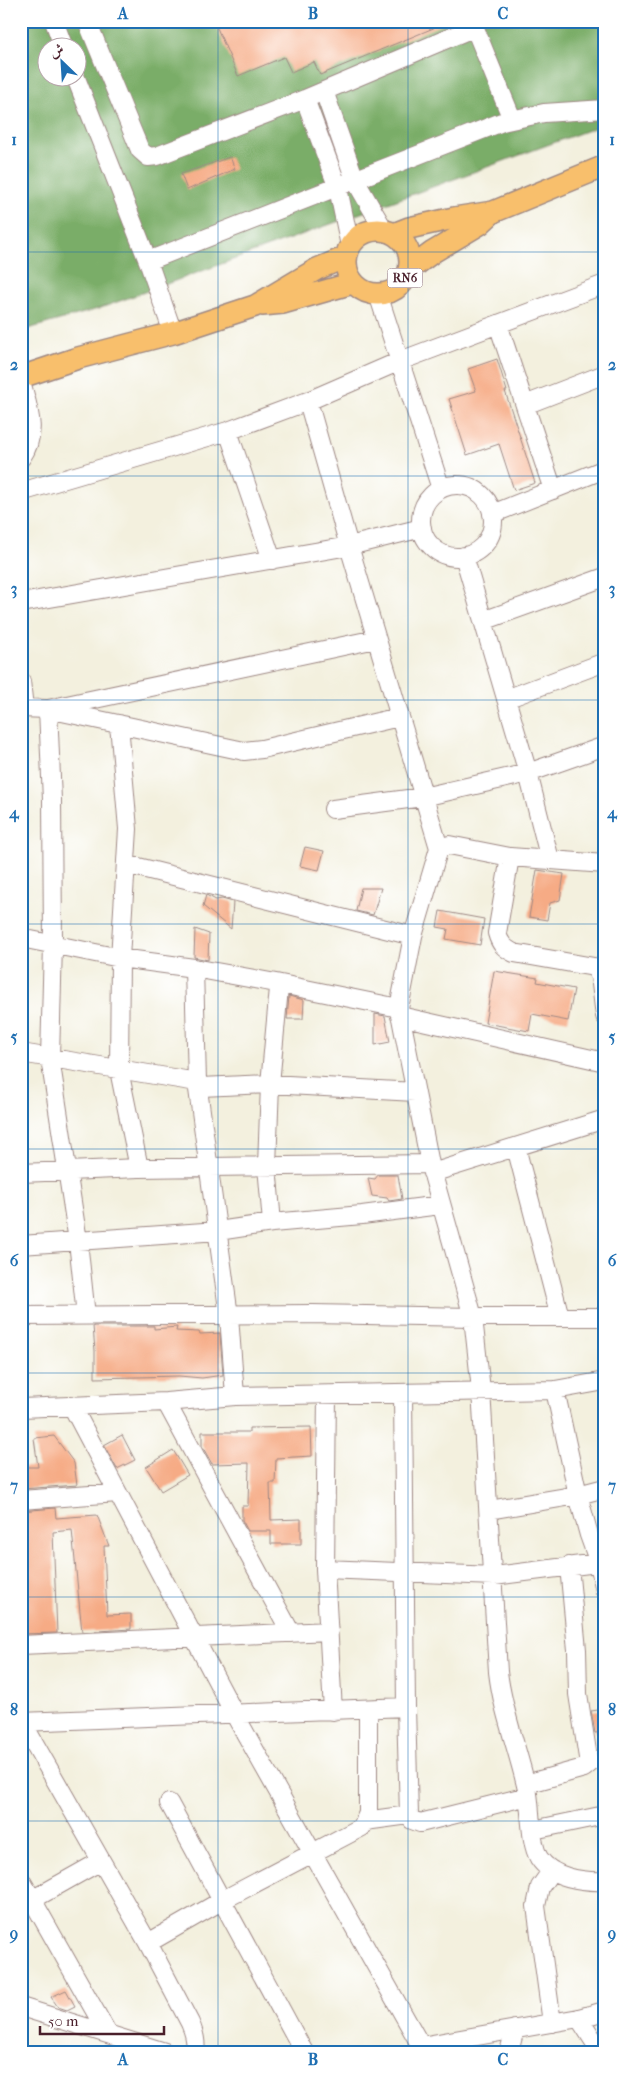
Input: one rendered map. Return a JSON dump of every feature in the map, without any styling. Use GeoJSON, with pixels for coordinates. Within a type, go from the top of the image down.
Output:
{"type":"FeatureCollection","features":[{"type":"Feature","properties":{"kind":"main road","name":"RN6"},"geometry":{"type":"LineString","coordinates":[[21,377],[78,358],[173,333],[254,306],[348,252],[359,236],[371,230],[389,232],[493,212],[605,166]]}},
{"type":"Feature","properties":{"kind":"main road","name":"RN6"},"geometry":{"type":"LineString","coordinates":[[254,306],[283,303],[353,282],[364,291],[378,294],[392,291],[403,282],[410,269],[433,252],[480,224],[493,212]]}},
{"type":"Feature","properties":{"kind":"main road","name":"RN6"},"geometry":{"type":"LineString","coordinates":[[389,232],[404,243],[410,256],[410,269]]}},
{"type":"Feature","properties":{"kind":"main road"},"geometry":{"type":"LineString","coordinates":[[348,252],[347,271],[353,282]]}},
{"type":"Feature","properties":{"kind":"street"},"geometry":{"type":"LineString","coordinates":[[54,21],[60,38]]}},
{"type":"Feature","properties":{"kind":"street"},"geometry":{"type":"LineString","coordinates":[[88,21],[140,150],[148,157],[157,156],[305,100],[468,30],[474,24],[512,119]]}},
{"type":"Feature","properties":{"kind":"street"},"geometry":{"type":"LineString","coordinates":[[80,88],[148,261],[173,333]]}},
{"type":"Feature","properties":{"kind":"street"},"geometry":{"type":"LineString","coordinates":[[324,91],[355,180],[389,232]]}},
{"type":"Feature","properties":{"kind":"street"},"geometry":{"type":"LineString","coordinates":[[305,100],[338,188],[348,252]]}},
{"type":"Feature","properties":{"kind":"street"},"geometry":{"type":"LineString","coordinates":[[148,261],[512,119],[544,113],[605,109]]}},
{"type":"Feature","properties":{"kind":"street"},"geometry":{"type":"LineString","coordinates":[[21,492],[228,431],[308,401],[400,361],[605,284]]}},
{"type":"Feature","properties":{"kind":"street"},"geometry":{"type":"LineString","coordinates":[[378,294],[441,489]]}},
{"type":"Feature","properties":{"kind":"street"},"geometry":{"type":"LineString","coordinates":[[498,324],[553,490]]}},
{"type":"Feature","properties":{"kind":"street"},"geometry":{"type":"LineString","coordinates":[[525,405],[605,374]]}},
{"type":"Feature","properties":{"kind":"street"},"geometry":{"type":"LineString","coordinates":[[21,381],[32,422],[28,448],[21,458]]}},
{"type":"Feature","properties":{"kind":"street"},"geometry":{"type":"LineString","coordinates":[[308,401],[376,639],[439,848],[413,936],[400,1012],[431,1168],[473,1317],[481,1390],[494,1576],[498,1672],[502,1700],[527,1790],[539,1858],[552,1870],[565,1877],[592,1882],[604,1881],[605,1886]]}},
{"type":"Feature","properties":{"kind":"street"},"geometry":{"type":"LineString","coordinates":[[228,431],[272,560]]}},
{"type":"Feature","properties":{"kind":"street"},"geometry":{"type":"LineString","coordinates":[[492,514],[605,469]]}},
{"type":"Feature","properties":{"kind":"street"},"geometry":{"type":"LineString","coordinates":[[450,486],[459,486],[477,491],[484,497],[492,514],[491,532],[487,541],[481,548],[464,556],[455,557],[437,551],[430,545],[422,528],[423,510],[433,494],[450,486]]}},
{"type":"Feature","properties":{"kind":"street"},"geometry":{"type":"LineString","coordinates":[[21,604],[349,546],[422,528]]}},
{"type":"Feature","properties":{"kind":"street"},"geometry":{"type":"LineString","coordinates":[[464,556],[528,773],[550,860]]}},
{"type":"Feature","properties":{"kind":"street"},"geometry":{"type":"LineString","coordinates":[[483,621],[605,577]]}},
{"type":"Feature","properties":{"kind":"street"},"geometry":{"type":"LineString","coordinates":[[48,709],[376,639]]}},
{"type":"Feature","properties":{"kind":"street"},"geometry":{"type":"LineString","coordinates":[[506,699],[605,662]]}},
{"type":"Feature","properties":{"kind":"street"},"geometry":{"type":"LineString","coordinates":[[21,681],[23,708],[48,709],[244,751],[262,749],[399,717]]}},
{"type":"Feature","properties":{"kind":"street"},"geometry":{"type":"LineString","coordinates":[[48,709],[52,800],[53,944],[50,1058],[66,1172],[78,1240],[86,1316]]}},
{"type":"Feature","properties":{"kind":"street"},"geometry":{"type":"LineString","coordinates":[[119,724],[128,828],[120,958],[119,1070],[139,1168]]}},
{"type":"Feature","properties":{"kind":"street"},"geometry":{"type":"LineString","coordinates":[[333,810],[423,797],[528,773],[605,746]]}},
{"type":"Feature","properties":{"kind":"street"},"geometry":{"type":"LineString","coordinates":[[439,848],[449,845],[510,857],[605,864]]}},
{"type":"Feature","properties":{"kind":"street"},"geometry":{"type":"LineString","coordinates":[[510,857],[497,933],[499,941],[505,948],[514,953],[594,967],[600,976],[605,1016]]}},
{"type":"Feature","properties":{"kind":"street"},"geometry":{"type":"LineString","coordinates":[[126,864],[413,936]]}},
{"type":"Feature","properties":{"kind":"street"},"geometry":{"type":"LineString","coordinates":[[21,938],[120,958],[194,968],[276,983],[605,1062]]}},
{"type":"Feature","properties":{"kind":"street"},"geometry":{"type":"LineString","coordinates":[[194,968],[197,1082],[218,1231],[235,1396]]}},
{"type":"Feature","properties":{"kind":"street"},"geometry":{"type":"LineString","coordinates":[[272,1223],[267,1166],[270,1084],[279,988],[276,983]]}},
{"type":"Feature","properties":{"kind":"street"},"geometry":{"type":"LineString","coordinates":[[21,1053],[197,1082],[201,1087],[270,1084],[415,1092]]}},
{"type":"Feature","properties":{"kind":"street"},"geometry":{"type":"LineString","coordinates":[[21,1173],[139,1168],[267,1166],[431,1168],[516,1147],[605,1119]]}},
{"type":"Feature","properties":{"kind":"street"},"geometry":{"type":"LineString","coordinates":[[516,1147],[560,1317]]}},
{"type":"Feature","properties":{"kind":"street"},"geometry":{"type":"LineString","coordinates":[[21,1245],[218,1231],[272,1223],[362,1215],[440,1205]]}},
{"type":"Feature","properties":{"kind":"street"},"geometry":{"type":"LineString","coordinates":[[21,1316],[312,1314],[605,1317]]}},
{"type":"Feature","properties":{"kind":"street"},"geometry":{"type":"LineString","coordinates":[[21,1408],[166,1402],[235,1396],[554,1390],[605,1381]]}},
{"type":"Feature","properties":{"kind":"street"},"geometry":{"type":"LineString","coordinates":[[554,1390],[588,1535],[602,1562],[605,1591]]}},
{"type":"Feature","properties":{"kind":"street"},"geometry":{"type":"LineString","coordinates":[[403,1393],[406,1707],[409,1815],[412,1820],[420,1823],[527,1790],[584,1768],[589,1764],[578,1694],[576,1631],[568,1566]]}},
{"type":"Feature","properties":{"kind":"street"},"geometry":{"type":"LineString","coordinates":[[327,1395],[325,1569],[333,1710]]}},
{"type":"Feature","properties":{"kind":"street"},"geometry":{"type":"LineString","coordinates":[[166,1402],[291,1633]]}},
{"type":"Feature","properties":{"kind":"street"},"geometry":{"type":"LineString","coordinates":[[72,1406],[235,1715],[420,2049],[579,2018],[605,2011]]}},
{"type":"Feature","properties":{"kind":"street"},"geometry":{"type":"LineString","coordinates":[[489,1510],[605,1488]]}},
{"type":"Feature","properties":{"kind":"street"},"geometry":{"type":"LineString","coordinates":[[21,1500],[118,1493]]}},
{"type":"Feature","properties":{"kind":"street"},"geometry":{"type":"LineString","coordinates":[[325,1569],[494,1576],[602,1562]]}},
{"type":"Feature","properties":{"kind":"street"},"geometry":{"type":"LineString","coordinates":[[21,1645],[329,1632]]}},
{"type":"Feature","properties":{"kind":"street"},"geometry":{"type":"LineString","coordinates":[[194,2052],[196,2046],[190,2023],[148,1943],[22,1721],[235,1715],[406,1707]]}},
{"type":"Feature","properties":{"kind":"street"},"geometry":{"type":"LineString","coordinates":[[148,1943],[223,1900],[362,1827],[368,1813],[368,1709]]}},
{"type":"Feature","properties":{"kind":"street"},"geometry":{"type":"LineString","coordinates":[[170,1803],[304,2052]]}},
{"type":"Feature","properties":{"kind":"street"},"geometry":{"type":"LineString","coordinates":[[365,1821],[409,1815]]}},
{"type":"Feature","properties":{"kind":"street"},"geometry":{"type":"LineString","coordinates":[[533,1830],[605,1815]]}},
{"type":"Feature","properties":{"kind":"street"},"geometry":{"type":"LineString","coordinates":[[27,1903],[101,1861]]}},
{"type":"Feature","properties":{"kind":"street"},"geometry":{"type":"LineString","coordinates":[[552,1870],[540,1887],[536,1906],[552,2023]]}},
{"type":"Feature","properties":{"kind":"street"},"geometry":{"type":"LineString","coordinates":[[21,1880],[27,1903],[108,2034]]}},
{"type":"Feature","properties":{"kind":"street"},"geometry":{"type":"LineString","coordinates":[[21,2007],[165,2052]]}},
{"type":"Feature","properties":{"kind":"street"},"geometry":{"type":"LineString","coordinates":[[579,2018],[601,2052]]}},
{"type":"Feature","properties":{"kind":"street"},"geometry":{"type":"LineString","coordinates":[[509,2052],[515,2030]]}},
{"type":"Feature","properties":{"kind":"green space"},"geometry":{"type":"Polygon","coordinates":[[[21,21],[605,21],[605,124],[98,309],[21,331],[21,21]]]}},
{"type":"Feature","properties":{"kind":"building"},"geometry":{"type":"Polygon","coordinates":[[[214,21],[448,22],[320,75],[314,62],[291,72],[284,57],[238,76],[214,21]]]}},
{"type":"Feature","properties":{"kind":"building"},"geometry":{"type":"Polygon","coordinates":[[[230,157],[235,169],[187,190],[181,174],[230,157]]]}},
{"type":"Feature","properties":{"kind":"building"},"geometry":{"type":"Polygon","coordinates":[[[497,359],[507,391],[505,391],[535,483],[514,490],[499,444],[467,455],[449,399],[476,391],[468,369],[497,359]]]}},
{"type":"Feature","properties":{"kind":"building"},"geometry":{"type":"Polygon","coordinates":[[[305,847],[324,851],[319,870],[300,866],[305,847]]]}},
{"type":"Feature","properties":{"kind":"building"},"geometry":{"type":"Polygon","coordinates":[[[537,870],[564,874],[560,900],[550,903],[547,920],[529,917],[537,870]]]}},
{"type":"Feature","properties":{"kind":"building"},"geometry":{"type":"Polygon","coordinates":[[[361,888],[381,888],[373,915],[356,911],[361,888]]]}},
{"type":"Feature","properties":{"kind":"building"},"geometry":{"type":"Polygon","coordinates":[[[206,895],[216,900],[222,899],[233,902],[231,929],[203,906],[206,895]]]}},
{"type":"Feature","properties":{"kind":"building"},"geometry":{"type":"Polygon","coordinates":[[[440,911],[484,919],[480,945],[446,939],[448,929],[437,927],[440,911]]]}},
{"type":"Feature","properties":{"kind":"building"},"geometry":{"type":"Polygon","coordinates":[[[195,929],[209,934],[208,960],[194,957],[195,929]]]}},
{"type":"Feature","properties":{"kind":"building"},"geometry":{"type":"Polygon","coordinates":[[[494,971],[538,978],[537,982],[574,989],[568,1021],[532,1014],[529,1031],[485,1023],[494,971]]]}},
{"type":"Feature","properties":{"kind":"building"},"geometry":{"type":"Polygon","coordinates":[[[289,996],[304,1000],[303,1019],[287,1019],[289,996]]]}},
{"type":"Feature","properties":{"kind":"building"},"geometry":{"type":"Polygon","coordinates":[[[375,1014],[385,1016],[390,1042],[375,1045],[375,1014]]]}},
{"type":"Feature","properties":{"kind":"building"},"geometry":{"type":"Polygon","coordinates":[[[378,1175],[398,1175],[402,1199],[389,1201],[387,1198],[372,1196],[368,1178],[375,1179],[378,1175]]]}},
{"type":"Feature","properties":{"kind":"building"},"geometry":{"type":"Polygon","coordinates":[[[93,1326],[154,1326],[154,1329],[177,1327],[176,1331],[199,1332],[200,1334],[220,1333],[223,1375],[202,1378],[179,1376],[95,1378],[93,1326]]]}},
{"type":"Feature","properties":{"kind":"building"},"geometry":{"type":"Polygon","coordinates":[[[311,1427],[312,1456],[276,1458],[275,1483],[270,1483],[271,1520],[301,1519],[301,1544],[271,1544],[271,1531],[248,1531],[242,1520],[242,1506],[248,1506],[249,1463],[212,1464],[202,1446],[202,1432],[249,1432],[249,1428],[311,1427]]]}},
{"type":"Feature","properties":{"kind":"building"},"geometry":{"type":"Polygon","coordinates":[[[122,1435],[135,1460],[117,1469],[104,1445],[122,1435]]]}},
{"type":"Feature","properties":{"kind":"building"},"geometry":{"type":"Polygon","coordinates":[[[54,1436],[74,1463],[77,1485],[21,1489],[21,1467],[38,1467],[34,1438],[54,1436]]]}},
{"type":"Feature","properties":{"kind":"building"},"geometry":{"type":"Polygon","coordinates":[[[173,1450],[188,1475],[161,1491],[146,1467],[173,1450]]]}},
{"type":"Feature","properties":{"kind":"building"},"geometry":{"type":"Polygon","coordinates":[[[55,1508],[56,1518],[97,1515],[109,1546],[104,1546],[107,1615],[131,1614],[131,1629],[82,1632],[72,1530],[53,1532],[57,1633],[21,1634],[21,1511],[55,1508]]]}},
{"type":"Feature","properties":{"kind":"building"},"geometry":{"type":"Polygon","coordinates":[[[605,1709],[605,1732],[595,1733],[591,1711],[605,1709]]]}},
{"type":"Feature","properties":{"kind":"building"},"geometry":{"type":"Polygon","coordinates":[[[66,1990],[75,2006],[67,2010],[58,2007],[51,1997],[66,1990]]]}}]}
